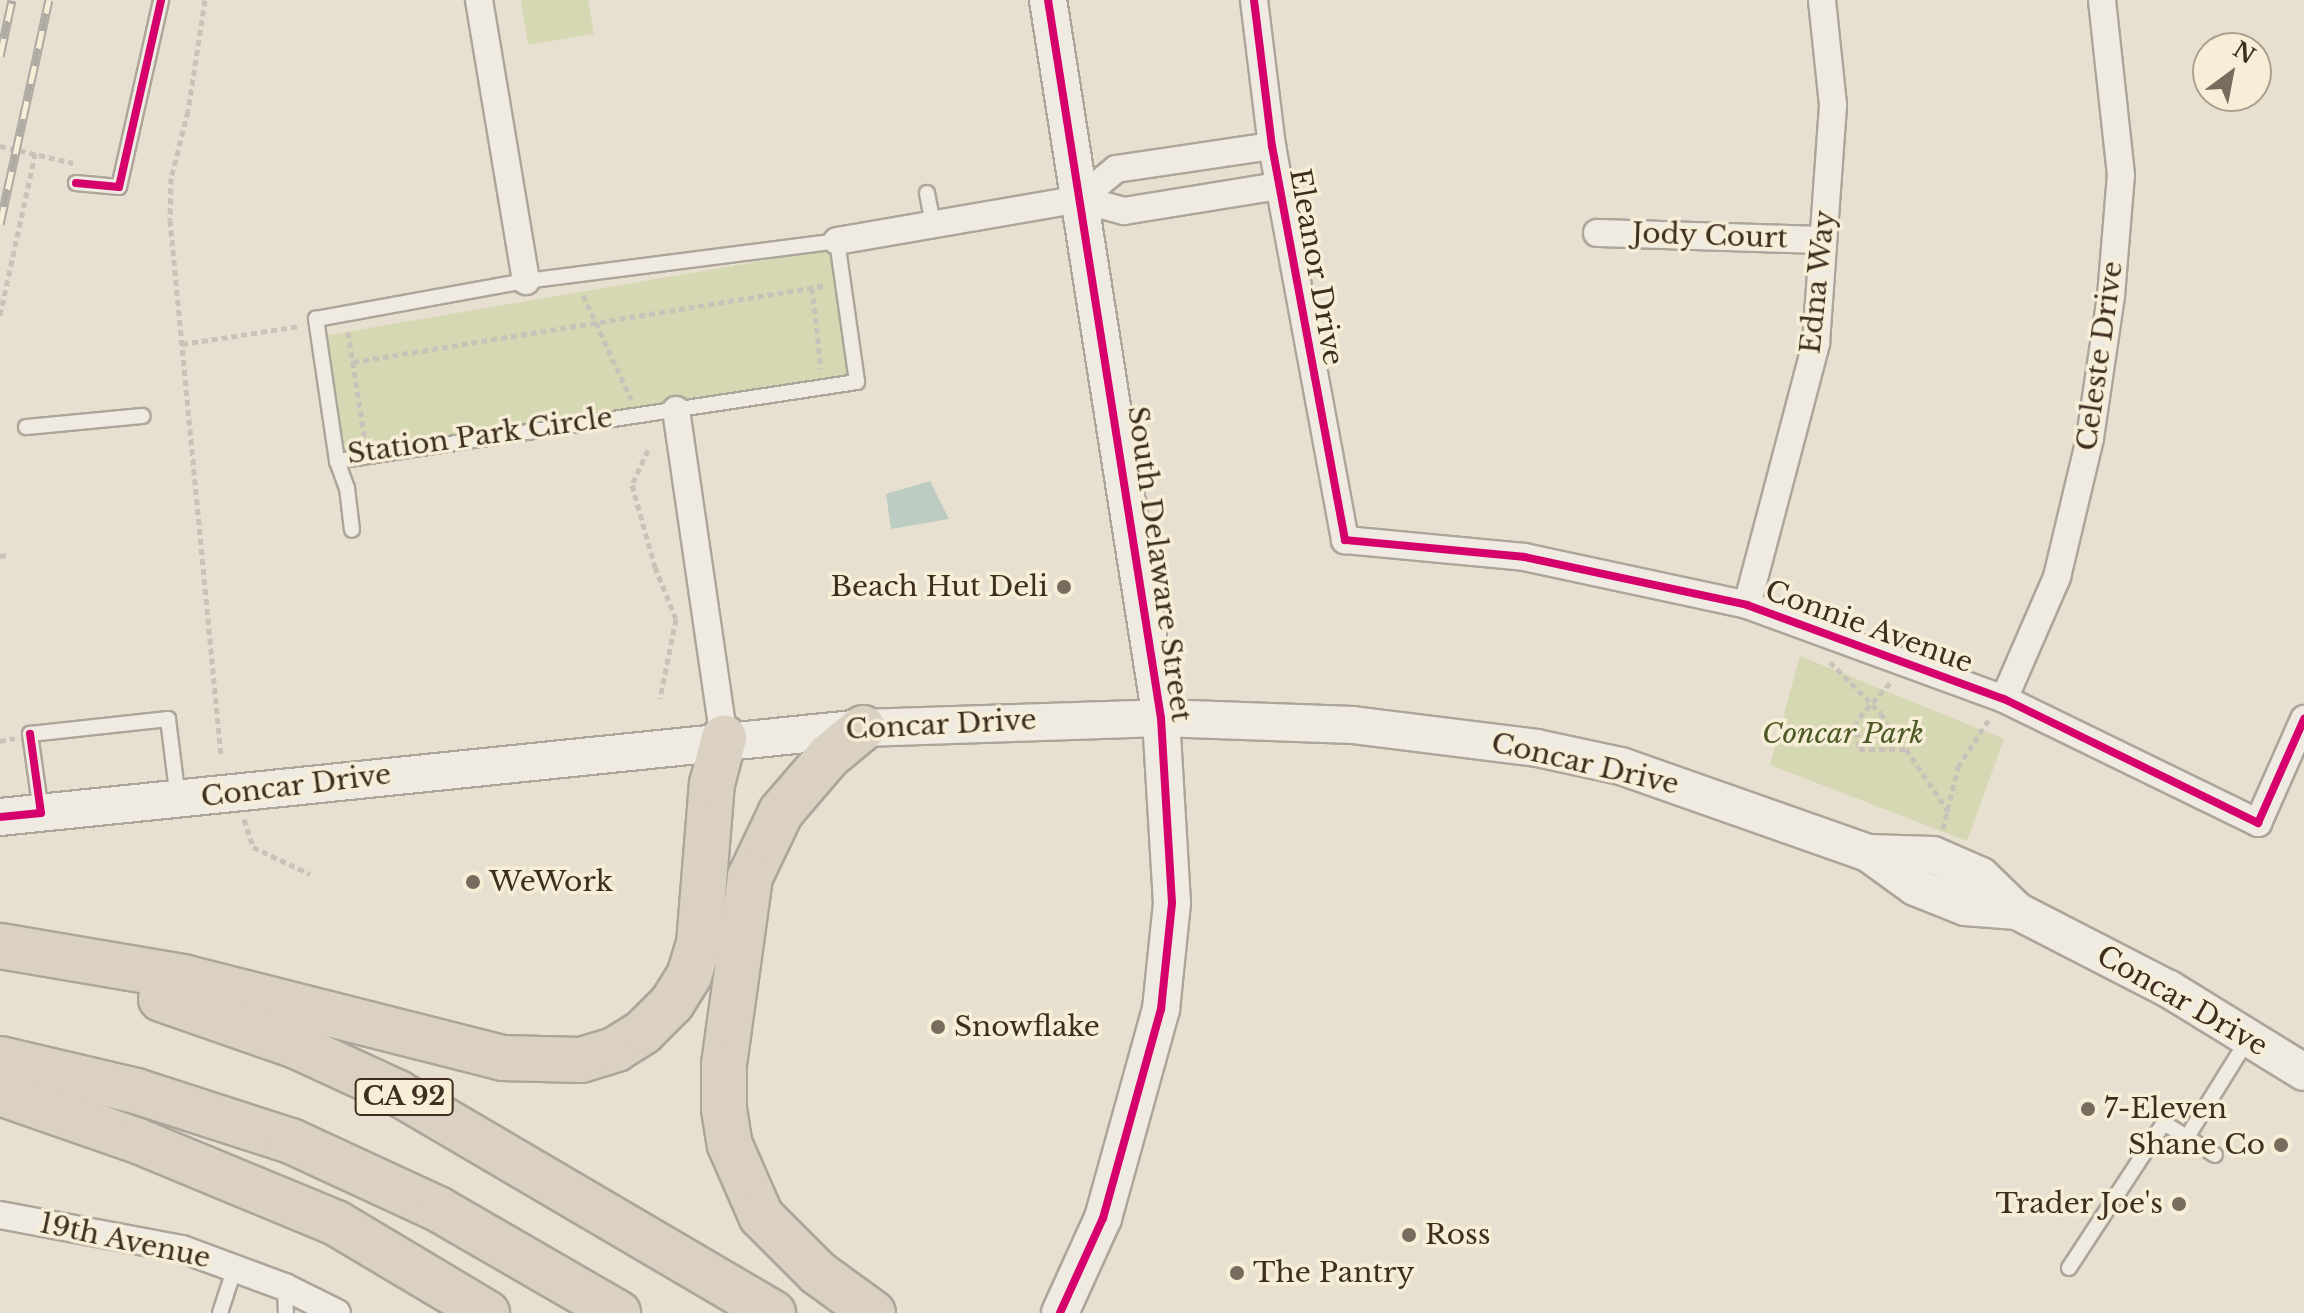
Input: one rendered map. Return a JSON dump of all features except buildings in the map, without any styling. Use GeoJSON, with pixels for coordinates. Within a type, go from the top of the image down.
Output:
{"type":"FeatureCollection","features":[{"type":"Feature","properties":{"kind":"highway"},"geometry":{"type":"LineString","coordinates":[[863,728],[805,783],[763,843],[750,877],[724,1064],[724,1109],[744,1182],[761,1216],[785,1243],[873,1313]]}},
{"type":"Feature","properties":{"kind":"highway"},"geometry":{"type":"LineString","coordinates":[[0,946],[183,977],[502,1058],[581,1060],[616,1049],[643,1032],[672,1003],[689,976],[703,912],[712,784],[724,738]]}},
{"type":"Feature","properties":{"kind":"highway"},"geometry":{"type":"LineString","coordinates":[[724,738],[736,781],[737,956]]}},
{"type":"Feature","properties":{"kind":"highway","name":"CA 92"},"geometry":{"type":"LineString","coordinates":[[0,962],[193,1009],[348,1068],[469,1132],[773,1313]]}},
{"type":"Feature","properties":{"kind":"highway"},"geometry":{"type":"LineString","coordinates":[[0,1059],[136,1091],[291,1141],[438,1209],[618,1313]]}},
{"type":"Feature","properties":{"kind":"highway"},"geometry":{"type":"LineString","coordinates":[[0,1093],[138,1141],[313,1212],[487,1313]]}},
{"type":"Feature","properties":{"kind":"main road","name":"South Delaware Street"},"geometry":{"type":"LineString","coordinates":[[1048,0],[1161,718],[1172,903],[1161,1009],[1103,1218],[1060,1313]]}},
{"type":"Feature","properties":{"kind":"main road","name":"Concar Drive"},"geometry":{"type":"LineString","coordinates":[[0,817],[178,800],[724,738],[863,728],[1161,718],[1353,725],[1537,748],[1701,791],[1868,853],[1915,887],[1952,903],[2017,911],[2169,989],[2304,1072]]}},
{"type":"Feature","properties":{"kind":"street"},"geometry":{"type":"LineString","coordinates":[[479,0],[526,281]]}},
{"type":"Feature","properties":{"kind":"street","name":"Eleanor Drive"},"geometry":{"type":"LineString","coordinates":[[1254,0],[1272,146],[1345,540]]}},
{"type":"Feature","properties":{"kind":"street","name":"Edna Way"},"geometry":{"type":"LineString","coordinates":[[1747,605],[1816,343],[1833,105],[1822,0]]}},
{"type":"Feature","properties":{"kind":"street","name":"Celeste Drive"},"geometry":{"type":"LineString","coordinates":[[2004,699],[2057,577],[2090,438],[2111,296],[2121,175],[2102,0]]}},
{"type":"Feature","properties":{"kind":"street"},"geometry":{"type":"LineString","coordinates":[[1080,199],[1116,169],[1272,146]]}},
{"type":"Feature","properties":{"kind":"street"},"geometry":{"type":"LineString","coordinates":[[837,241],[1080,199],[1124,211],[1279,186]]}},
{"type":"Feature","properties":{"kind":"street","name":"Jody Court"},"geometry":{"type":"LineString","coordinates":[[1597,233],[1823,240]]}},
{"type":"Feature","properties":{"kind":"street"},"geometry":{"type":"LineString","coordinates":[[676,410],[724,738]]}},
{"type":"Feature","properties":{"kind":"street","name":"Connie Avenue"},"geometry":{"type":"LineString","coordinates":[[1345,540],[1524,557],[1747,605],[2004,699],[2258,823],[2304,719]]}},
{"type":"Feature","properties":{"kind":"street","name":"19th Avenue"},"geometry":{"type":"LineString","coordinates":[[0,1215],[127,1237],[235,1267],[286,1300],[337,1313]]}},
{"type":"Feature","properties":{"kind":"lane"},"geometry":{"type":"LineString","coordinates":[[76,183],[119,187],[161,0]]}},
{"type":"Feature","properties":{"kind":"lane"},"geometry":{"type":"LineString","coordinates":[[927,193],[933,223]]}},
{"type":"Feature","properties":{"kind":"lane"},"geometry":{"type":"LineString","coordinates":[[317,323],[316,319],[526,281],[837,241]]}},
{"type":"Feature","properties":{"kind":"lane","name":"Station Park Circle"},"geometry":{"type":"LineString","coordinates":[[317,323],[337,461],[857,382],[837,241]]}},
{"type":"Feature","properties":{"kind":"lane"},"geometry":{"type":"LineString","coordinates":[[26,427],[142,416]]}},
{"type":"Feature","properties":{"kind":"lane"},"geometry":{"type":"LineString","coordinates":[[337,461],[347,488],[352,530]]}},
{"type":"Feature","properties":{"kind":"lane"},"geometry":{"type":"LineString","coordinates":[[41,813],[30,734],[168,719],[178,800]]}},
{"type":"Feature","properties":{"kind":"lane"},"geometry":{"type":"LineString","coordinates":[[2187,1137],[2249,1038]]}},
{"type":"Feature","properties":{"kind":"lane"},"geometry":{"type":"LineString","coordinates":[[2069,1268],[2164,1123],[2215,1155]]}},
{"type":"Feature","properties":{"kind":"lane"},"geometry":{"type":"LineString","coordinates":[[220,1313],[235,1267]]}},
{"type":"Feature","properties":{"kind":"path"},"geometry":{"type":"LineString","coordinates":[[205,0],[188,111],[171,178],[182,344],[221,756]]}},
{"type":"Feature","properties":{"kind":"path"},"geometry":{"type":"LineString","coordinates":[[0,146],[103,169],[101,185]]}},
{"type":"Feature","properties":{"kind":"path"},"geometry":{"type":"LineString","coordinates":[[0,315],[35,154]]}},
{"type":"Feature","properties":{"kind":"path"},"geometry":{"type":"LineString","coordinates":[[353,362],[824,286]]}},
{"type":"Feature","properties":{"kind":"path"},"geometry":{"type":"LineString","coordinates":[[809,370],[824,367],[812,288]]}},
{"type":"Feature","properties":{"kind":"path"},"geometry":{"type":"LineString","coordinates":[[583,295],[631,399]]}},
{"type":"Feature","properties":{"kind":"path"},"geometry":{"type":"LineString","coordinates":[[182,344],[317,323]]}},
{"type":"Feature","properties":{"kind":"path"},"geometry":{"type":"LineString","coordinates":[[348,331],[365,441],[381,438]]}},
{"type":"Feature","properties":{"kind":"path"},"geometry":{"type":"LineString","coordinates":[[615,401],[645,397]]}},
{"type":"Feature","properties":{"kind":"path"},"geometry":{"type":"LineString","coordinates":[[648,450],[632,485],[655,567],[676,619],[660,698]]}},
{"type":"Feature","properties":{"kind":"path"},"geometry":{"type":"LineString","coordinates":[[0,556],[8,555]]}},
{"type":"Feature","properties":{"kind":"path"},"geometry":{"type":"LineString","coordinates":[[1831,637],[1825,657],[1869,705],[1881,713],[1889,728],[1886,749]]}},
{"type":"Feature","properties":{"kind":"path"},"geometry":{"type":"LineString","coordinates":[[1907,665],[1856,721],[1859,749],[1906,749],[1950,814]]}},
{"type":"Feature","properties":{"kind":"path"},"geometry":{"type":"LineString","coordinates":[[1953,836],[1941,832],[1950,814],[1958,767],[2004,699]]}},
{"type":"Feature","properties":{"kind":"path"},"geometry":{"type":"LineString","coordinates":[[243,814],[253,847],[310,874]]}},
{"type":"Feature","properties":{"kind":"green space"},"geometry":{"type":"Polygon","coordinates":[[[521,0],[588,0],[594,34],[528,45],[521,0]]]}},
{"type":"Feature","properties":{"kind":"green space"},"geometry":{"type":"Polygon","coordinates":[[[832,249],[853,375],[342,451],[328,335],[832,249]]]}},
{"type":"Feature","properties":{"kind":"green space","name":"Concar Park"},"geometry":{"type":"Polygon","coordinates":[[[1800,656],[2004,739],[1967,841],[1770,765],[1800,656]]]}},
{"type":"Feature","properties":{"kind":"shaded area"},"geometry":{"type":"Polygon","coordinates":[[[930,481],[949,519],[891,529],[886,494],[930,481]]]}},
{"type":"Feature","properties":{"kind":"railway"},"geometry":{"type":"LineString","coordinates":[[0,56],[12,0]]}},
{"type":"Feature","properties":{"kind":"railway"},"geometry":{"type":"LineString","coordinates":[[0,224],[49,0]]}},
{"type":"Feature","properties":{"kind":"cycle path"},"geometry":{"type":"LineString","coordinates":[[76,183],[119,187],[161,0]]}},
{"type":"Feature","properties":{"kind":"cycle path"},"geometry":{"type":"LineString","coordinates":[[1048,0],[1161,718],[1172,903],[1161,1009],[1103,1218],[1060,1313]]}},
{"type":"Feature","properties":{"kind":"cycle path"},"geometry":{"type":"LineString","coordinates":[[1254,0],[1272,146],[1345,540],[1524,557],[1747,605],[2004,699],[2258,823],[2304,719]]}},
{"type":"Feature","properties":{"kind":"cycle path"},"geometry":{"type":"LineString","coordinates":[[0,817],[41,813],[30,734]]}},
{"type":"Feature","properties":{"kind":"place","name":"Beach Hut Deli"},"geometry":{"type":"Point","coordinates":[1064,587]}},
{"type":"Feature","properties":{"kind":"place","name":"WeWork"},"geometry":{"type":"Point","coordinates":[473,882]}},
{"type":"Feature","properties":{"kind":"place","name":"Snowflake"},"geometry":{"type":"Point","coordinates":[938,1027]}},
{"type":"Feature","properties":{"kind":"place","name":"7-Eleven"},"geometry":{"type":"Point","coordinates":[2088,1109]}},
{"type":"Feature","properties":{"kind":"place","name":"Shane Co"},"geometry":{"type":"Point","coordinates":[2281,1145]}},
{"type":"Feature","properties":{"kind":"place","name":"Trader Joe's"},"geometry":{"type":"Point","coordinates":[2179,1204]}},
{"type":"Feature","properties":{"kind":"place","name":"Ross"},"geometry":{"type":"Point","coordinates":[1409,1235]}},
{"type":"Feature","properties":{"kind":"place","name":"The Pantry"},"geometry":{"type":"Point","coordinates":[1237,1273]}}]}
